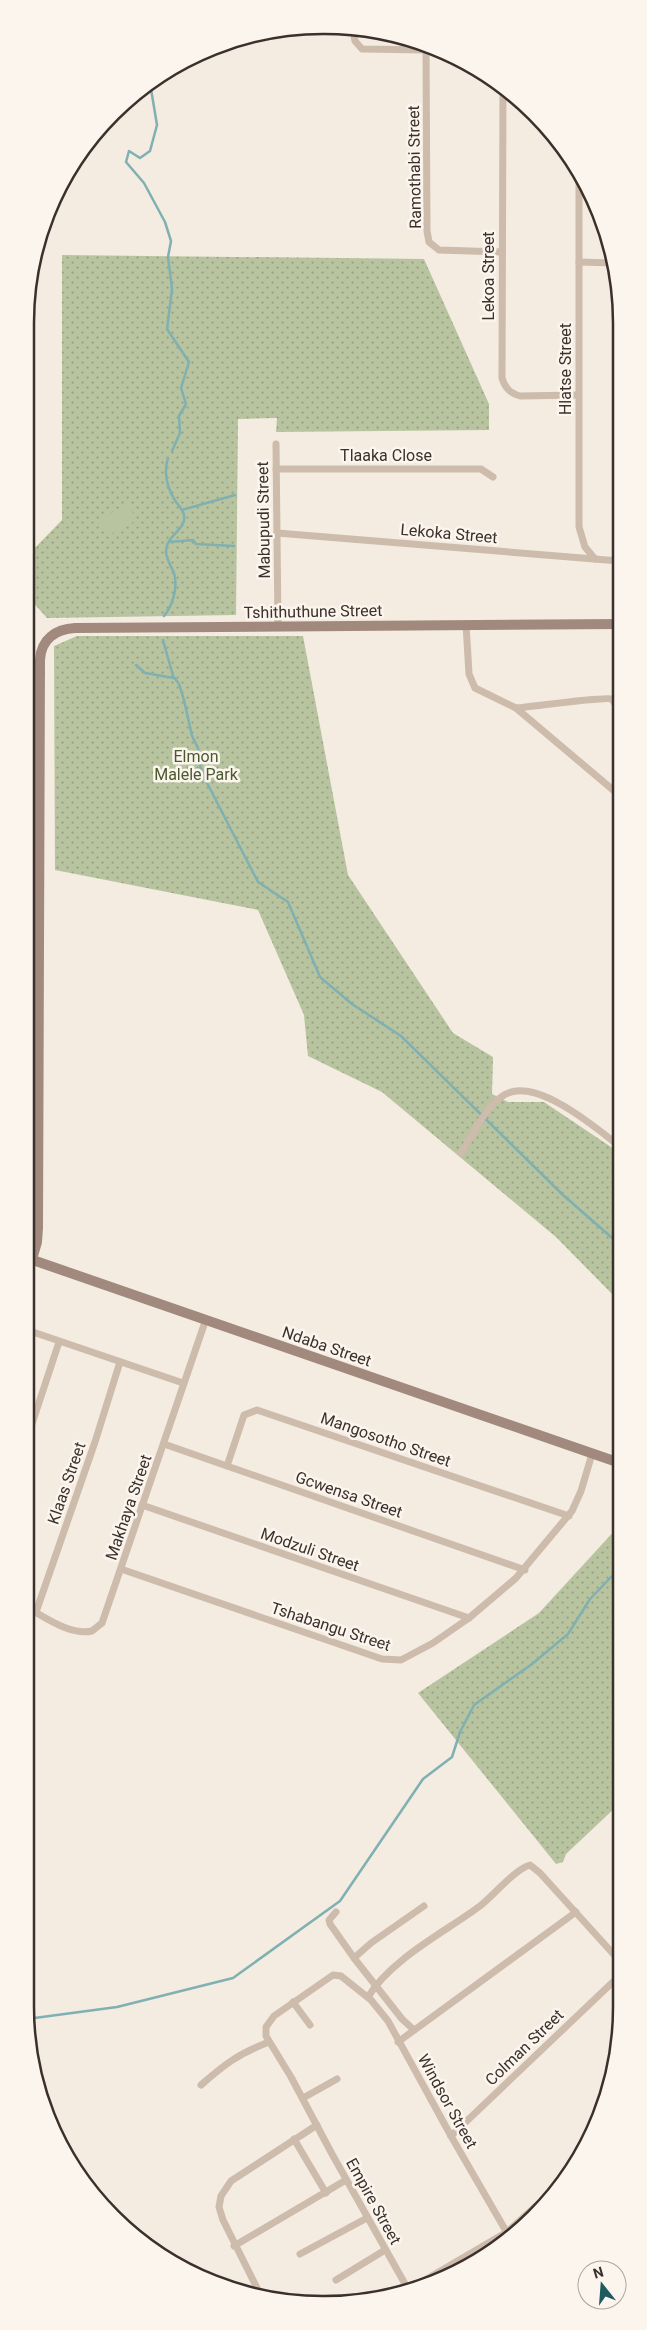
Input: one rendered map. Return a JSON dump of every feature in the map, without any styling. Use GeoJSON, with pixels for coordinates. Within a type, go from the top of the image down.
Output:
{"type":"FeatureCollection","features":[{"type":"Feature","properties":{"kind":"street"},"geometry":{"type":"LineString","coordinates":[[354,35],[355,41],[362,49],[414,48]]}},
{"type":"Feature","properties":{"kind":"street","name":"Ramothabi Street"},"geometry":{"type":"LineString","coordinates":[[426,53],[427,231],[429,242],[439,250],[502,252]]}},
{"type":"Feature","properties":{"kind":"street","name":"Lekoa Street"},"geometry":{"type":"LineString","coordinates":[[503,96],[502,378],[504,384],[513,394],[520,396],[578,396]]}},
{"type":"Feature","properties":{"kind":"street","name":"Hlatse Street"},"geometry":{"type":"LineString","coordinates":[[579,188],[579,527],[585,547],[595,559]]}},
{"type":"Feature","properties":{"kind":"street"},"geometry":{"type":"LineString","coordinates":[[579,262],[607,263]]}},
{"type":"Feature","properties":{"kind":"street","name":"Mabupudi Street"},"geometry":{"type":"LineString","coordinates":[[276,444],[278,626]]}},
{"type":"Feature","properties":{"kind":"street","name":"Tlaaka Close"},"geometry":{"type":"LineString","coordinates":[[276,469],[481,469],[493,477]]}},
{"type":"Feature","properties":{"kind":"street","name":"Lekoka Street"},"geometry":{"type":"LineString","coordinates":[[277,533],[613,560]]}},
{"type":"Feature","properties":{"kind":"street"},"geometry":{"type":"LineString","coordinates":[[466,624],[469,674],[473,685],[480,692],[516,708],[613,790]]}},
{"type":"Feature","properties":{"kind":"street","name":"Tshithuthune Street"},"geometry":{"type":"LineString","coordinates":[[34,774],[35,674],[41,650],[51,636],[60,630],[177,627],[613,624]]}},
{"type":"Feature","properties":{"kind":"street"},"geometry":{"type":"LineString","coordinates":[[516,708],[604,697],[613,701]]}},
{"type":"Feature","properties":{"kind":"street"},"geometry":{"type":"LineString","coordinates":[[461,1153],[492,1107],[505,1095],[517,1090],[538,1095],[561,1104],[613,1141]]}},
{"type":"Feature","properties":{"kind":"street","name":"Tshithuthune Street"},"geometry":{"type":"LineString","coordinates":[[34,1193],[38,1237],[34,1248]]}},
{"type":"Feature","properties":{"kind":"street","name":"Ndaba Street"},"geometry":{"type":"LineString","coordinates":[[34,1260],[613,1461]]}},
{"type":"Feature","properties":{"kind":"street","name":"Makhaya Street"},"geometry":{"type":"LineString","coordinates":[[36,1612],[70,1629],[84,1632],[94,1630],[103,1620],[206,1319]]}},
{"type":"Feature","properties":{"kind":"street"},"geometry":{"type":"LineString","coordinates":[[34,1333],[183,1383]]}},
{"type":"Feature","properties":{"kind":"street"},"geometry":{"type":"LineString","coordinates":[[34,1418],[60,1342]]}},
{"type":"Feature","properties":{"kind":"street","name":"Klaas Street"},"geometry":{"type":"LineString","coordinates":[[36,1612],[95,1442],[120,1362]]}},
{"type":"Feature","properties":{"kind":"street","name":"Mangosotho Street"},"geometry":{"type":"LineString","coordinates":[[227,1466],[242,1420],[247,1413],[257,1410],[569,1516]]}},
{"type":"Feature","properties":{"kind":"street","name":"Gcwensa Street"},"geometry":{"type":"LineString","coordinates":[[164,1444],[525,1570]]}},
{"type":"Feature","properties":{"kind":"street","name":"Tshabangu Street"},"geometry":{"type":"LineString","coordinates":[[121,1569],[393,1661],[412,1656],[469,1618],[525,1570],[569,1516],[582,1491],[592,1454]]}},
{"type":"Feature","properties":{"kind":"street","name":"Modzuli Street"},"geometry":{"type":"LineString","coordinates":[[142,1505],[469,1618]]}},
{"type":"Feature","properties":{"kind":"street"},"geometry":{"type":"LineString","coordinates":[[368,1997],[376,1984],[432,1937],[478,1907],[524,1867],[532,1866],[613,1955]]}},
{"type":"Feature","properties":{"kind":"street"},"geometry":{"type":"LineString","coordinates":[[354,1958],[424,1906]]}},
{"type":"Feature","properties":{"kind":"street"},"geometry":{"type":"LineString","coordinates":[[336,1912],[329,1920],[330,1924],[402,2019],[414,2030]]}},
{"type":"Feature","properties":{"kind":"street"},"geometry":{"type":"LineString","coordinates":[[398,2042],[576,1912]]}},
{"type":"Feature","properties":{"kind":"street","name":"Windsor Street"},"geometry":{"type":"LineString","coordinates":[[293,2002],[335,1974],[341,1976],[368,1997],[388,2021],[451,2136],[507,2231]]}},
{"type":"Feature","properties":{"kind":"street","name":"Colman Street"},"geometry":{"type":"LineString","coordinates":[[451,2136],[613,1981]]}},
{"type":"Feature","properties":{"kind":"street"},"geometry":{"type":"LineString","coordinates":[[201,2085],[230,2060],[247,2050],[269,2042],[266,2032],[269,2022],[293,2002],[310,2025]]}},
{"type":"Feature","properties":{"kind":"street","name":"Empire Street"},"geometry":{"type":"LineString","coordinates":[[269,2042],[406,2284]]}},
{"type":"Feature","properties":{"kind":"street"},"geometry":{"type":"LineString","coordinates":[[302,2098],[337,2079]]}},
{"type":"Feature","properties":{"kind":"street"},"geometry":{"type":"LineString","coordinates":[[257,2288],[234,2246],[221,2214],[220,2201],[223,2192],[230,2180],[317,2125]]}},
{"type":"Feature","properties":{"kind":"street"},"geometry":{"type":"LineString","coordinates":[[294,2140],[326,2193]]}},
{"type":"Feature","properties":{"kind":"street"},"geometry":{"type":"LineString","coordinates":[[234,2246],[346,2180]]}},
{"type":"Feature","properties":{"kind":"street"},"geometry":{"type":"LineString","coordinates":[[300,2254],[367,2218]]}},
{"type":"Feature","properties":{"kind":"street"},"geometry":{"type":"LineString","coordinates":[[336,2280],[386,2250]]}},
{"type":"Feature","properties":{"kind":"green space"},"geometry":{"type":"Polygon","coordinates":[[[62,255],[424,259],[489,404],[489,430],[276,432],[277,418],[238,419],[236,615],[47,618],[34,603],[34,549],[62,520],[62,255]]]}},
{"type":"Feature","properties":{"kind":"green space"},"geometry":{"type":"Polygon","coordinates":[[[128,504],[137,520],[107,536],[98,520],[128,504]]]}},
{"type":"Feature","properties":{"kind":"green space","name":"Elmon Malele Park"},"geometry":{"type":"Polygon","coordinates":[[[77,636],[303,636],[348,875],[453,1033],[493,1057],[492,1094],[508,1102],[544,1102],[613,1150],[613,1295],[556,1237],[382,1092],[308,1056],[304,1015],[258,910],[55,870],[54,646],[77,636]]]}},
{"type":"Feature","properties":{"kind":"green space"},"geometry":{"type":"Polygon","coordinates":[[[613,1532],[613,1810],[566,1854],[563,1862],[556,1864],[418,1693],[539,1613],[613,1532]]]}},
{"type":"Feature","properties":{"kind":"waterway"},"geometry":{"type":"LineString","coordinates":[[151,91],[157,125],[150,151],[140,158],[129,151],[126,162],[144,183],[165,222],[171,241],[168,257],[172,289],[167,329],[189,362],[181,388],[186,404],[179,416],[180,433],[172,451]]}},
{"type":"Feature","properties":{"kind":"waterway"},"geometry":{"type":"LineString","coordinates":[[164,616],[172,601],[175,590],[175,578],[167,557],[167,545],[180,529],[184,520],[183,511],[168,486],[166,470],[168,458]]}},
{"type":"Feature","properties":{"kind":"waterway"},"geometry":{"type":"LineString","coordinates":[[182,510],[235,495]]}},
{"type":"Feature","properties":{"kind":"waterway"},"geometry":{"type":"LineString","coordinates":[[169,542],[193,540],[196,544],[234,546]]}},
{"type":"Feature","properties":{"kind":"waterway"},"geometry":{"type":"LineString","coordinates":[[163,640],[173,676],[179,684],[184,700],[192,736],[198,748],[199,763],[205,779],[258,882],[288,902],[320,977],[352,1004],[401,1036],[563,1195],[613,1239]]}},
{"type":"Feature","properties":{"kind":"waterway"},"geometry":{"type":"LineString","coordinates":[[136,665],[145,673],[174,678]]}},
{"type":"Feature","properties":{"kind":"waterway"},"geometry":{"type":"LineString","coordinates":[[34,2018],[117,2007],[233,1978],[340,1901],[423,1779],[452,1757],[460,1732],[474,1705],[532,1664],[568,1634],[590,1599],[613,1575]]}}]}
